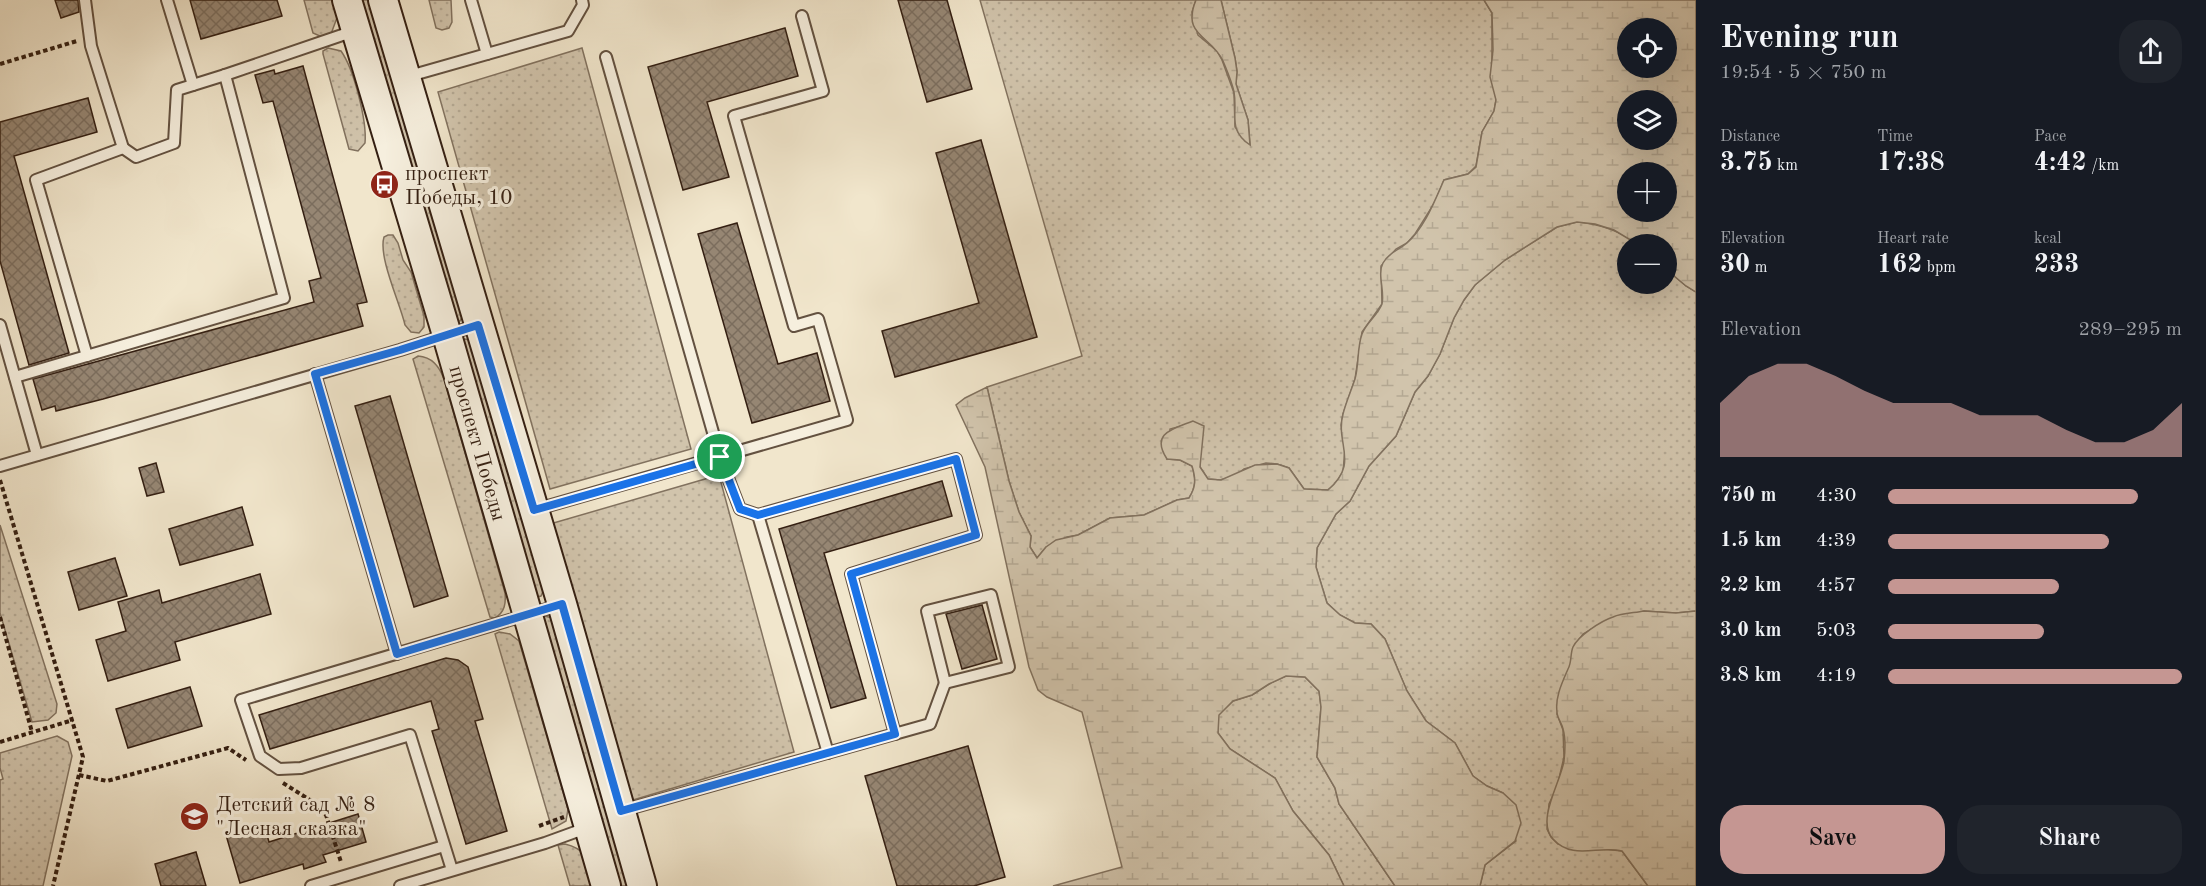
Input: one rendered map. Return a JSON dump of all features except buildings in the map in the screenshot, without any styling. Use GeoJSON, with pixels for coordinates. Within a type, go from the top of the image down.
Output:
{"type":"FeatureCollection","features":[{"type":"Feature","properties":{"kind":"main road","name":"проспект Победы"},"geometry":{"type":"LineString","coordinates":[[347,0],[528,615],[578,822],[606,886]]}},
{"type":"Feature","properties":{"kind":"main road","name":"проспект Победы"},"geometry":{"type":"LineString","coordinates":[[383,0],[562,604],[642,886]]}},
{"type":"Feature","properties":{"kind":"lane"},"geometry":{"type":"LineString","coordinates":[[85,0],[90,38],[123,148],[136,157],[174,143],[177,90],[356,31]]}},
{"type":"Feature","properties":{"kind":"lane"},"geometry":{"type":"LineString","coordinates":[[167,0],[193,85]]}},
{"type":"Feature","properties":{"kind":"lane"},"geometry":{"type":"LineString","coordinates":[[471,0],[486,54]]}},
{"type":"Feature","properties":{"kind":"lane"},"geometry":{"type":"LineString","coordinates":[[405,77],[568,31],[583,5],[582,0]]}},
{"type":"Feature","properties":{"kind":"lane"},"geometry":{"type":"LineString","coordinates":[[534,510],[847,420],[818,319],[794,326],[734,116],[823,91],[802,16]]}},
{"type":"Feature","properties":{"kind":"lane"},"geometry":{"type":"LineString","coordinates":[[606,57],[720,457],[740,509],[758,515],[956,459],[976,535],[851,574],[895,734]]}},
{"type":"Feature","properties":{"kind":"lane"},"geometry":{"type":"LineString","coordinates":[[15,377],[284,298],[225,75]]}},
{"type":"Feature","properties":{"kind":"lane"},"geometry":{"type":"LineString","coordinates":[[87,356],[36,180],[123,148]]}},
{"type":"Feature","properties":{"kind":"lane"},"geometry":{"type":"LineString","coordinates":[[0,325],[38,455]]}},
{"type":"Feature","properties":{"kind":"lane"},"geometry":{"type":"LineString","coordinates":[[0,466],[478,325]]}},
{"type":"Feature","properties":{"kind":"lane"},"geometry":{"type":"LineString","coordinates":[[315,374],[397,654]]}},
{"type":"Feature","properties":{"kind":"lane"},"geometry":{"type":"LineString","coordinates":[[758,515],[828,753]]}},
{"type":"Feature","properties":{"kind":"lane"},"geometry":{"type":"LineString","coordinates":[[621,811],[930,724],[945,683],[927,611],[991,595],[1009,667],[945,683]]}},
{"type":"Feature","properties":{"kind":"lane"},"geometry":{"type":"LineString","coordinates":[[452,870],[411,735],[301,768],[279,769],[260,756],[241,700],[562,604]]}},
{"type":"Feature","properties":{"kind":"lane"},"geometry":{"type":"LineString","coordinates":[[400,886],[545,843],[578,822]]}},
{"type":"Feature","properties":{"kind":"lane"},"geometry":{"type":"LineString","coordinates":[[311,886],[444,846]]}},
{"type":"Feature","properties":{"kind":"path"},"geometry":{"type":"LineString","coordinates":[[0,64],[90,38]]}},
{"type":"Feature","properties":{"kind":"path"},"geometry":{"type":"LineString","coordinates":[[0,480],[83,757],[53,886]]}},
{"type":"Feature","properties":{"kind":"path"},"geometry":{"type":"LineString","coordinates":[[0,617],[32,732]]}},
{"type":"Feature","properties":{"kind":"path"},"geometry":{"type":"LineString","coordinates":[[0,742],[73,720]]}},
{"type":"Feature","properties":{"kind":"path"},"geometry":{"type":"LineString","coordinates":[[79,775],[107,781],[228,748],[247,760]]}},
{"type":"Feature","properties":{"kind":"path"},"geometry":{"type":"LineString","coordinates":[[275,778],[313,802],[326,815],[346,876]]}},
{"type":"Feature","properties":{"kind":"path"},"geometry":{"type":"LineString","coordinates":[[539,825],[578,822]]}},
{"type":"Feature","properties":{"kind":"green space"},"geometry":{"type":"Polygon","coordinates":[[[304,0],[334,0],[338,15],[331,34],[322,37],[313,33],[304,0]]]}},
{"type":"Feature","properties":{"kind":"green space"},"geometry":{"type":"Polygon","coordinates":[[[359,0],[372,0],[462,317],[460,321],[457,321],[359,0]]]}},
{"type":"Feature","properties":{"kind":"green space"},"geometry":{"type":"Polygon","coordinates":[[[429,0],[451,0],[452,22],[449,28],[442,30],[436,28],[429,0]]]}},
{"type":"Feature","properties":{"kind":"green space"},"geometry":{"type":"Polygon","coordinates":[[[980,0],[1196,0],[1192,12],[1198,35],[1217,51],[1222,60],[1234,93],[1235,127],[1250,144],[1248,120],[1236,84],[1235,58],[1221,0],[1484,0],[1492,13],[1492,61],[1496,100],[1494,111],[1482,132],[1476,166],[1468,174],[1444,180],[1435,202],[1415,234],[1407,243],[1396,249],[1381,266],[1382,304],[1362,332],[1355,379],[1343,414],[1341,425],[1345,448],[1343,472],[1328,490],[1304,489],[1289,468],[1277,464],[1266,463],[1244,469],[1235,476],[1220,480],[1208,479],[1200,467],[1200,454],[1181,426],[1170,429],[1167,459],[1180,460],[1192,466],[1195,483],[1189,498],[1177,500],[1144,515],[1110,518],[1078,535],[1067,537],[1046,547],[1037,558],[1030,547],[1031,536],[1019,512],[1009,481],[987,387],[1082,356],[980,0]]]}},
{"type":"Feature","properties":{"kind":"green space"},"geometry":{"type":"Polygon","coordinates":[[[1196,0],[1221,0],[1235,58],[1236,84],[1248,120],[1250,145],[1238,133],[1236,127],[1234,92],[1223,61],[1218,52],[1199,34],[1192,21],[1196,0]]]}},
{"type":"Feature","properties":{"kind":"green space"},"geometry":{"type":"Polygon","coordinates":[[[1484,0],[1696,0],[1696,292],[1677,278],[1677,234],[1621,234],[1595,224],[1577,222],[1557,227],[1505,260],[1475,285],[1464,300],[1454,318],[1440,354],[1428,376],[1415,392],[1396,436],[1369,466],[1350,501],[1336,514],[1317,548],[1316,567],[1327,603],[1340,615],[1355,623],[1371,624],[1385,639],[1407,691],[1426,721],[1455,743],[1473,776],[1503,793],[1516,805],[1521,823],[1515,841],[1485,865],[1480,886],[1395,886],[1339,804],[1335,788],[1317,757],[1321,707],[1319,691],[1305,677],[1286,676],[1252,695],[1233,701],[1219,715],[1218,733],[1230,749],[1275,778],[1293,811],[1329,855],[1344,886],[1053,886],[1122,867],[1082,712],[1047,697],[1038,690],[1029,667],[985,467],[956,405],[987,387],[1009,481],[1019,512],[1031,536],[1030,547],[1037,558],[1056,540],[1078,535],[1110,518],[1144,515],[1177,500],[1189,498],[1195,483],[1192,466],[1180,460],[1167,459],[1161,443],[1166,433],[1193,421],[1204,426],[1200,467],[1208,479],[1221,480],[1255,465],[1277,464],[1289,468],[1304,489],[1328,490],[1343,471],[1345,462],[1341,425],[1343,414],[1355,379],[1362,334],[1382,304],[1381,267],[1385,259],[1407,243],[1419,229],[1444,180],[1468,174],[1476,167],[1482,132],[1494,111],[1496,100],[1490,77],[1493,50],[1492,13],[1484,0]]]}},
{"type":"Feature","properties":{"kind":"green space"},"geometry":{"type":"Polygon","coordinates":[[[328,48],[341,51],[355,82],[365,133],[365,143],[358,151],[349,149],[323,54],[323,51],[328,48]]]}},
{"type":"Feature","properties":{"kind":"green space"},"geometry":{"type":"Polygon","coordinates":[[[582,48],[691,449],[550,489],[438,92],[582,48]]]}},
{"type":"Feature","properties":{"kind":"green space"},"geometry":{"type":"Polygon","coordinates":[[[1577,222],[1609,228],[1621,234],[1617,234],[1617,294],[1677,294],[1677,278],[1696,292],[1696,611],[1676,613],[1644,611],[1597,626],[1583,634],[1573,648],[1571,665],[1564,679],[1557,714],[1563,730],[1564,757],[1557,787],[1549,804],[1547,829],[1558,844],[1622,851],[1648,886],[1480,886],[1485,865],[1516,841],[1503,793],[1473,776],[1455,743],[1426,721],[1407,691],[1385,639],[1371,624],[1355,623],[1340,615],[1327,603],[1316,567],[1317,548],[1336,514],[1350,501],[1369,466],[1396,436],[1415,392],[1428,376],[1440,354],[1454,318],[1464,300],[1475,285],[1505,260],[1557,227],[1577,222]]]}},
{"type":"Feature","properties":{"kind":"green space"},"geometry":{"type":"Polygon","coordinates":[[[393,235],[398,243],[403,260],[411,272],[424,316],[424,327],[419,333],[411,332],[405,325],[390,280],[383,246],[384,237],[393,235]]]}},
{"type":"Feature","properties":{"kind":"green space"},"geometry":{"type":"Polygon","coordinates":[[[471,340],[544,589],[541,596],[537,597],[461,341],[471,340]]]}},
{"type":"Feature","properties":{"kind":"green space"},"geometry":{"type":"Polygon","coordinates":[[[418,356],[434,363],[444,379],[505,593],[504,607],[495,618],[490,617],[413,359],[418,356]]]}},
{"type":"Feature","properties":{"kind":"green space"},"geometry":{"type":"Polygon","coordinates":[[[719,475],[794,752],[633,800],[550,524],[719,475]]]}},
{"type":"Feature","properties":{"kind":"green space"},"geometry":{"type":"Polygon","coordinates":[[[0,525],[57,704],[56,713],[48,720],[32,722],[0,613],[0,525]]]}},
{"type":"Feature","properties":{"kind":"green space"},"geometry":{"type":"Polygon","coordinates":[[[1644,611],[1676,613],[1696,611],[1696,886],[1648,886],[1622,851],[1569,849],[1561,846],[1548,831],[1548,812],[1565,754],[1565,737],[1557,714],[1557,701],[1573,647],[1585,634],[1602,622],[1620,615],[1644,611]]]}},
{"type":"Feature","properties":{"kind":"green space"},"geometry":{"type":"Polygon","coordinates":[[[542,617],[553,618],[632,886],[616,886],[542,617]]]}},
{"type":"Feature","properties":{"kind":"green space"},"geometry":{"type":"Polygon","coordinates":[[[499,632],[510,634],[519,641],[568,809],[566,821],[552,829],[495,634],[499,632]]]}},
{"type":"Feature","properties":{"kind":"green space"},"geometry":{"type":"Polygon","coordinates":[[[1286,676],[1305,677],[1319,691],[1321,707],[1317,757],[1335,788],[1339,804],[1395,886],[1344,886],[1329,855],[1293,811],[1275,778],[1230,749],[1218,733],[1218,715],[1233,701],[1252,695],[1286,676]]]}},
{"type":"Feature","properties":{"kind":"green space"},"geometry":{"type":"Polygon","coordinates":[[[57,736],[68,742],[72,756],[43,886],[0,886],[0,780],[3,779],[0,753],[57,736]]]}},
{"type":"Feature","properties":{"kind":"green space"},"geometry":{"type":"Polygon","coordinates":[[[565,844],[584,854],[596,886],[570,886],[558,845],[565,844]]]}},
{"type":"Feature","properties":{"kind":"place","name":"проспект Победы, 10"},"geometry":{"type":"Point","coordinates":[384,185]}},
{"type":"Feature","properties":{"kind":"place","name":"Детский сад № 8 \"Лесная сказка\""},"geometry":{"type":"Point","coordinates":[195,816]}},
{"type":"Feature","properties":{"kind":"route"},"geometry":{"type":"LineString","coordinates":[[478,325],[534,510],[720,457],[740,509],[758,515],[956,459],[976,535],[851,574],[895,734],[621,811],[562,604],[397,654],[315,374],[478,325]]}}]}
